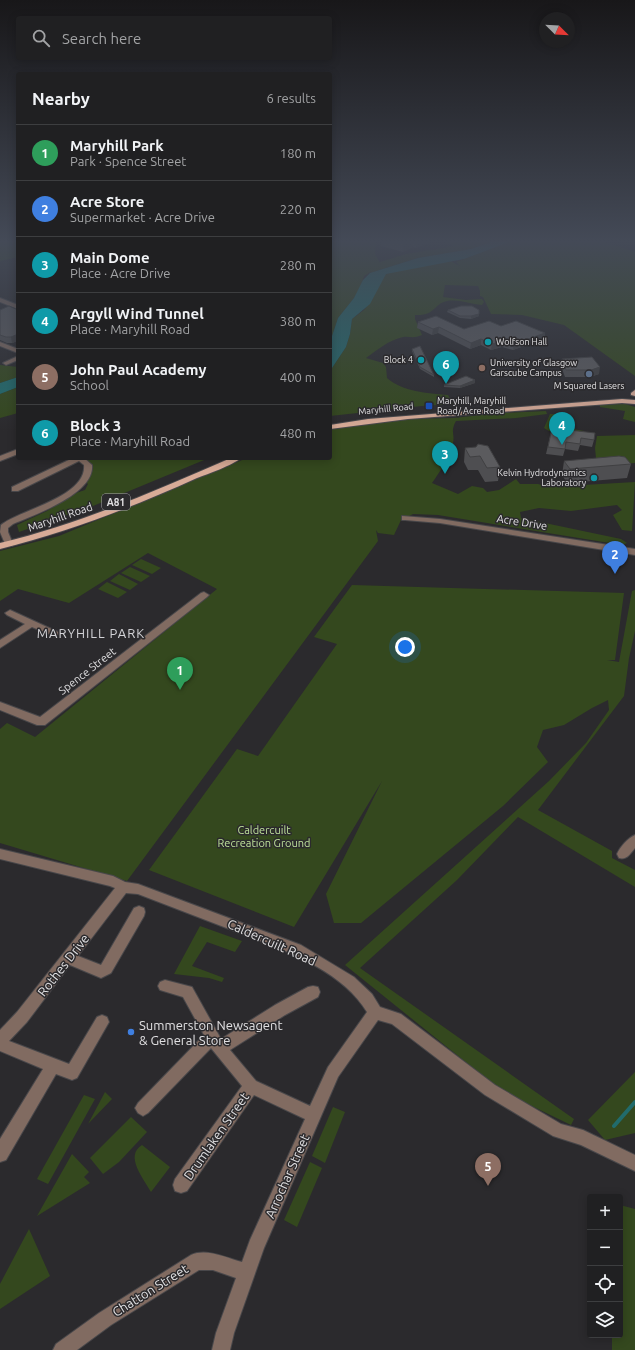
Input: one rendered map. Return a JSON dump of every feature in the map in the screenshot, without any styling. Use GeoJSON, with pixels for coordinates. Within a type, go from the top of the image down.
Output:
{"type":"FeatureCollection","features":[{"type":"Feature","properties":{"kind":"main road","name":"Maryhill Road"},"geometry":{"type":"LineString","coordinates":[[332,422],[407,411],[634,397]]}},
{"type":"Feature","properties":{"kind":"main road","name":"Maryhill Road"},"geometry":{"type":"LineString","coordinates":[[332,427],[416,416],[622,401],[634,397]]}},
{"type":"Feature","properties":{"kind":"main road","name":"Maryhill Road"},"geometry":{"type":"LineString","coordinates":[[201,470],[219,460]]}},
{"type":"Feature","properties":{"kind":"main road","name":"Maryhill Road"},"geometry":{"type":"LineString","coordinates":[[0,546],[6,542],[76,519],[201,470],[231,460]]}},
{"type":"Feature","properties":{"kind":"street"},"geometry":{"type":"LineString","coordinates":[[0,344],[16,351]]}},
{"type":"Feature","properties":{"kind":"street"},"geometry":{"type":"LineString","coordinates":[[6,363],[16,359]]}},
{"type":"Feature","properties":{"kind":"street"},"geometry":{"type":"LineString","coordinates":[[0,459],[16,452]]}},
{"type":"Feature","properties":{"kind":"street"},"geometry":{"type":"LineString","coordinates":[[15,489],[75,460]]}},
{"type":"Feature","properties":{"kind":"street"},"geometry":{"type":"LineString","coordinates":[[6,542],[4,527],[10,522],[60,500],[74,490],[84,478],[88,466],[81,460]]}},
{"type":"Feature","properties":{"kind":"street","name":"Acre Drive"},"geometry":{"type":"LineString","coordinates":[[405,518],[440,521],[635,552]]}},
{"type":"Feature","properties":{"kind":"street","name":"Spence Street"},"geometry":{"type":"LineString","coordinates":[[2,709],[41,722],[204,595]]}},
{"type":"Feature","properties":{"kind":"street"},"geometry":{"type":"LineString","coordinates":[[10,612],[55,634]]}},
{"type":"Feature","properties":{"kind":"street"},"geometry":{"type":"LineString","coordinates":[[0,646],[32,623]]}},
{"type":"Feature","properties":{"kind":"street"},"geometry":{"type":"LineString","coordinates":[[623,854],[635,840]]}},
{"type":"Feature","properties":{"kind":"street","name":"Caldercuilt Road"},"geometry":{"type":"LineString","coordinates":[[0,854],[113,882],[123,887],[138,889],[296,949],[349,981],[367,999],[375,1012]]}},
{"type":"Feature","properties":{"kind":"street","name":"Rothes Drive"},"geometry":{"type":"LineString","coordinates":[[0,1040],[22,1017],[123,887]]}},
{"type":"Feature","properties":{"kind":"street"},"geometry":{"type":"LineString","coordinates":[[68,958],[101,972],[106,969],[139,912]]}},
{"type":"Feature","properties":{"kind":"street","name":"Drumlaken Street"},"geometry":{"type":"LineString","coordinates":[[165,986],[187,992],[215,1043],[251,1086],[314,1115]]}},
{"type":"Feature","properties":{"kind":"street"},"geometry":{"type":"LineString","coordinates":[[144,1108],[215,1043],[313,992]]}},
{"type":"Feature","properties":{"kind":"street"},"geometry":{"type":"LineString","coordinates":[[375,1012],[396,1019],[490,1090],[558,1130],[583,1138],[635,1163]]}},
{"type":"Feature","properties":{"kind":"street","name":"Arrochar Street"},"geometry":{"type":"LineString","coordinates":[[221,1350],[225,1333],[256,1246],[333,1072],[375,1012]]}},
{"type":"Feature","properties":{"kind":"street"},"geometry":{"type":"LineString","coordinates":[[0,1044],[72,1073],[102,1022]]}},
{"type":"Feature","properties":{"kind":"street"},"geometry":{"type":"LineString","coordinates":[[0,1154],[53,1066]]}},
{"type":"Feature","properties":{"kind":"street","name":"Drumlaken Street"},"geometry":{"type":"LineString","coordinates":[[181,1185],[251,1086]]}},
{"type":"Feature","properties":{"kind":"street","name":"Chatton Street"},"geometry":{"type":"LineString","coordinates":[[62,1350],[105,1319],[197,1261],[213,1262],[246,1272]]}},
{"type":"Feature","properties":{"kind":"green space"},"geometry":{"type":"Polygon","coordinates":[[[332,305],[348,305],[338,318],[332,336],[332,305]]]}},
{"type":"Feature","properties":{"kind":"green space"},"geometry":{"type":"Polygon","coordinates":[[[368,305],[439,305],[427,314],[415,315],[415,319],[422,335],[403,337],[393,340],[366,358],[383,363],[386,367],[387,378],[393,383],[416,391],[448,395],[453,404],[332,416],[332,368],[346,347],[352,319],[368,305]]]}},
{"type":"Feature","properties":{"kind":"green space"},"geometry":{"type":"Polygon","coordinates":[[[487,305],[635,305],[635,376],[564,325],[522,315],[491,314],[487,305]]]}},
{"type":"Feature","properties":{"kind":"green space"},"geometry":{"type":"Polygon","coordinates":[[[0,365],[16,367],[16,378],[0,383],[0,365]]]}},
{"type":"Feature","properties":{"kind":"green space"},"geometry":{"type":"Polygon","coordinates":[[[16,388],[16,414],[0,418],[0,394],[16,388]]]}},
{"type":"Feature","properties":{"kind":"green space"},"geometry":{"type":"Polygon","coordinates":[[[625,404],[635,407],[635,422],[623,419],[625,411],[600,407],[600,405],[625,404]]]}},
{"type":"Feature","properties":{"kind":"green space","name":"MARYHILL PARK"},"geometry":{"type":"Polygon","coordinates":[[[546,411],[547,414],[516,418],[456,421],[453,428],[452,448],[432,483],[458,494],[472,486],[483,488],[487,492],[499,490],[516,479],[520,484],[538,484],[549,487],[635,482],[632,531],[622,530],[613,515],[622,510],[617,505],[571,511],[539,508],[520,512],[521,518],[621,539],[627,543],[622,545],[438,515],[413,514],[401,520],[394,535],[378,533],[376,530],[378,541],[127,881],[0,843],[0,729],[7,723],[35,737],[217,589],[148,553],[69,603],[18,589],[0,601],[0,551],[59,536],[242,460],[332,460],[332,430],[355,424],[407,419],[453,418],[501,413],[546,411]]]}},
{"type":"Feature","properties":{"kind":"green space"},"geometry":{"type":"Polygon","coordinates":[[[550,414],[558,415],[557,426],[584,431],[584,435],[549,431],[544,428],[550,414]]]}},
{"type":"Feature","properties":{"kind":"green space"},"geometry":{"type":"Polygon","coordinates":[[[635,435],[635,463],[612,465],[596,458],[595,448],[597,436],[635,435]]]}},
{"type":"Feature","properties":{"kind":"green space"},"geometry":{"type":"Polygon","coordinates":[[[86,460],[204,460],[93,506],[19,532],[17,525],[47,511],[76,493],[85,490],[88,484],[85,481],[91,464],[86,460]]]}},
{"type":"Feature","properties":{"kind":"green space"},"geometry":{"type":"Polygon","coordinates":[[[141,559],[161,568],[152,574],[132,565],[141,559]]]}},
{"type":"Feature","properties":{"kind":"green space"},"geometry":{"type":"Polygon","coordinates":[[[130,567],[150,576],[141,582],[121,573],[130,567]]]}},
{"type":"Feature","properties":{"kind":"green space"},"geometry":{"type":"Polygon","coordinates":[[[119,574],[138,584],[130,590],[110,581],[119,574]]]}},
{"type":"Feature","properties":{"kind":"green space"},"geometry":{"type":"Polygon","coordinates":[[[107,582],[127,592],[118,598],[98,589],[107,582]]]}},
{"type":"Feature","properties":{"kind":"green space","name":"Caldercuilt Recreation Ground"},"geometry":{"type":"Polygon","coordinates":[[[352,585],[624,593],[615,660],[607,660],[619,662],[632,591],[635,590],[635,631],[629,658],[624,696],[538,810],[612,851],[612,858],[635,870],[635,887],[518,817],[457,880],[360,968],[574,1119],[571,1125],[503,1092],[345,965],[549,781],[586,743],[609,710],[608,700],[564,725],[543,730],[537,747],[548,762],[503,806],[361,923],[334,923],[326,894],[382,781],[294,927],[149,870],[237,749],[258,756],[337,644],[314,637],[352,585]]]}},
{"type":"Feature","properties":{"kind":"green space"},"geometry":{"type":"Polygon","coordinates":[[[200,926],[242,941],[235,952],[207,942],[192,966],[224,978],[222,982],[209,978],[174,974],[200,926]]]}},
{"type":"Feature","properties":{"kind":"green space"},"geometry":{"type":"Polygon","coordinates":[[[635,1072],[635,1133],[605,1140],[588,1120],[635,1072]]]}},
{"type":"Feature","properties":{"kind":"green space"},"geometry":{"type":"Polygon","coordinates":[[[105,1092],[112,1099],[88,1124],[105,1092]]]}},
{"type":"Feature","properties":{"kind":"green space"},"geometry":{"type":"Polygon","coordinates":[[[84,1095],[95,1099],[48,1184],[37,1179],[84,1095]]]}},
{"type":"Feature","properties":{"kind":"green space"},"geometry":{"type":"Polygon","coordinates":[[[333,1107],[345,1112],[325,1163],[312,1156],[333,1107]]]}},
{"type":"Feature","properties":{"kind":"green space"},"geometry":{"type":"Polygon","coordinates":[[[131,1117],[147,1132],[119,1162],[103,1174],[90,1158],[131,1117]]]}},
{"type":"Feature","properties":{"kind":"green space"},"geometry":{"type":"Polygon","coordinates":[[[142,1145],[170,1167],[151,1192],[140,1174],[135,1161],[137,1150],[142,1145]]]}},
{"type":"Feature","properties":{"kind":"green space"},"geometry":{"type":"Polygon","coordinates":[[[72,1154],[89,1172],[84,1177],[90,1183],[37,1216],[72,1154]]]}},
{"type":"Feature","properties":{"kind":"green space"},"geometry":{"type":"Polygon","coordinates":[[[310,1162],[322,1168],[297,1227],[284,1220],[310,1162]]]}},
{"type":"Feature","properties":{"kind":"green space"},"geometry":{"type":"Polygon","coordinates":[[[623,1206],[635,1209],[635,1350],[612,1350],[612,1338],[623,1338],[623,1206]]]}},
{"type":"Feature","properties":{"kind":"green space"},"geometry":{"type":"Polygon","coordinates":[[[29,1229],[50,1276],[0,1309],[0,1284],[29,1229]]]}},
{"type":"Feature","properties":{"kind":"water"},"geometry":{"type":"Polygon","coordinates":[[[348,305],[369,305],[352,319],[346,347],[332,368],[332,336],[338,318],[348,305]]]}},
{"type":"Feature","properties":{"kind":"water"},"geometry":{"type":"Polygon","coordinates":[[[16,378],[16,388],[0,394],[0,383],[16,378]]]}},
{"type":"Feature","properties":{"kind":"building"},"geometry":{"type":"Polygon","coordinates":[[[9,306],[16,309],[16,335],[11,337],[0,335],[0,310],[9,306]]]}},
{"type":"Feature","properties":{"kind":"building"},"geometry":{"type":"Polygon","coordinates":[[[461,306],[472,306],[479,310],[479,314],[460,316],[448,310],[461,306]]]}},
{"type":"Feature","properties":{"kind":"building"},"geometry":{"type":"Polygon","coordinates":[[[436,316],[464,329],[489,321],[501,326],[516,321],[545,333],[514,344],[503,341],[492,344],[481,339],[471,343],[439,327],[433,329],[418,322],[436,316]]]}},
{"type":"Feature","properties":{"kind":"building","name":"Block 4"},"geometry":{"type":"Polygon","coordinates":[[[420,346],[434,375],[420,367],[412,349],[420,346]]]}},
{"type":"Feature","properties":{"kind":"building"},"geometry":{"type":"Polygon","coordinates":[[[592,357],[600,367],[591,370],[566,370],[562,359],[592,357]]]}},
{"type":"Feature","properties":{"kind":"building"},"geometry":{"type":"Polygon","coordinates":[[[466,376],[475,380],[460,386],[444,385],[466,376]]]}},
{"type":"Feature","properties":{"kind":"building"},"geometry":{"type":"Polygon","coordinates":[[[552,428],[595,433],[594,440],[581,438],[580,444],[566,442],[565,449],[548,447],[552,428]]]}},
{"type":"Feature","properties":{"kind":"building"},"geometry":{"type":"Polygon","coordinates":[[[478,444],[488,446],[500,467],[487,468],[480,456],[470,457],[465,448],[476,447],[478,444]]]}},
{"type":"Feature","properties":{"kind":"building"},"geometry":{"type":"Polygon","coordinates":[[[619,456],[625,457],[631,464],[570,469],[564,461],[619,456]]]}},
{"type":"Feature","properties":{"kind":"waterway"},"geometry":{"type":"LineString","coordinates":[[614,1126],[635,1102]]}},
{"type":"Feature","properties":{"kind":"place","name":"Wolfson Hall"},"geometry":{"type":"Point","coordinates":[488,342]}},
{"type":"Feature","properties":{"kind":"place","name":"Block 4"},"geometry":{"type":"Point","coordinates":[421,360]}},
{"type":"Feature","properties":{"kind":"place","name":"University of Glasgow Garscube Campus"},"geometry":{"type":"Point","coordinates":[482,368]}},
{"type":"Feature","properties":{"kind":"place","name":"M Squared Lasers"},"geometry":{"type":"Point","coordinates":[589,374]}},
{"type":"Feature","properties":{"kind":"place","name":"Block 3"},"geometry":{"type":"Point","coordinates":[446,384]}},
{"type":"Feature","properties":{"kind":"place","name":"Maryhill, Maryhill Road/ Acre Road"},"geometry":{"type":"Point","coordinates":[429,406]}},
{"type":"Feature","properties":{"kind":"place","name":"Argyll Wind Tunnel"},"geometry":{"type":"Point","coordinates":[562,445]}},
{"type":"Feature","properties":{"kind":"place","name":"Main Dome"},"geometry":{"type":"Point","coordinates":[445,474]}},
{"type":"Feature","properties":{"kind":"place","name":"Kelvin Hydrodynamics Laboratory"},"geometry":{"type":"Point","coordinates":[594,478]}},
{"type":"Feature","properties":{"kind":"place","name":"Acre Store"},"geometry":{"type":"Point","coordinates":[615,574]}},
{"type":"Feature","properties":{"kind":"place","name":"Maryhill Park"},"geometry":{"type":"Point","coordinates":[180,690]}},
{"type":"Feature","properties":{"kind":"place","name":"Summerston Newsagent & General Store"},"geometry":{"type":"Point","coordinates":[131,1032]}},
{"type":"Feature","properties":{"kind":"place","name":"John Paul Academy"},"geometry":{"type":"Point","coordinates":[488,1186]}},
{"type":"Feature","properties":{"kind":"district","name":"MARYHILL PARK"},"geometry":{"type":"Point","coordinates":[91,633]}}]}
